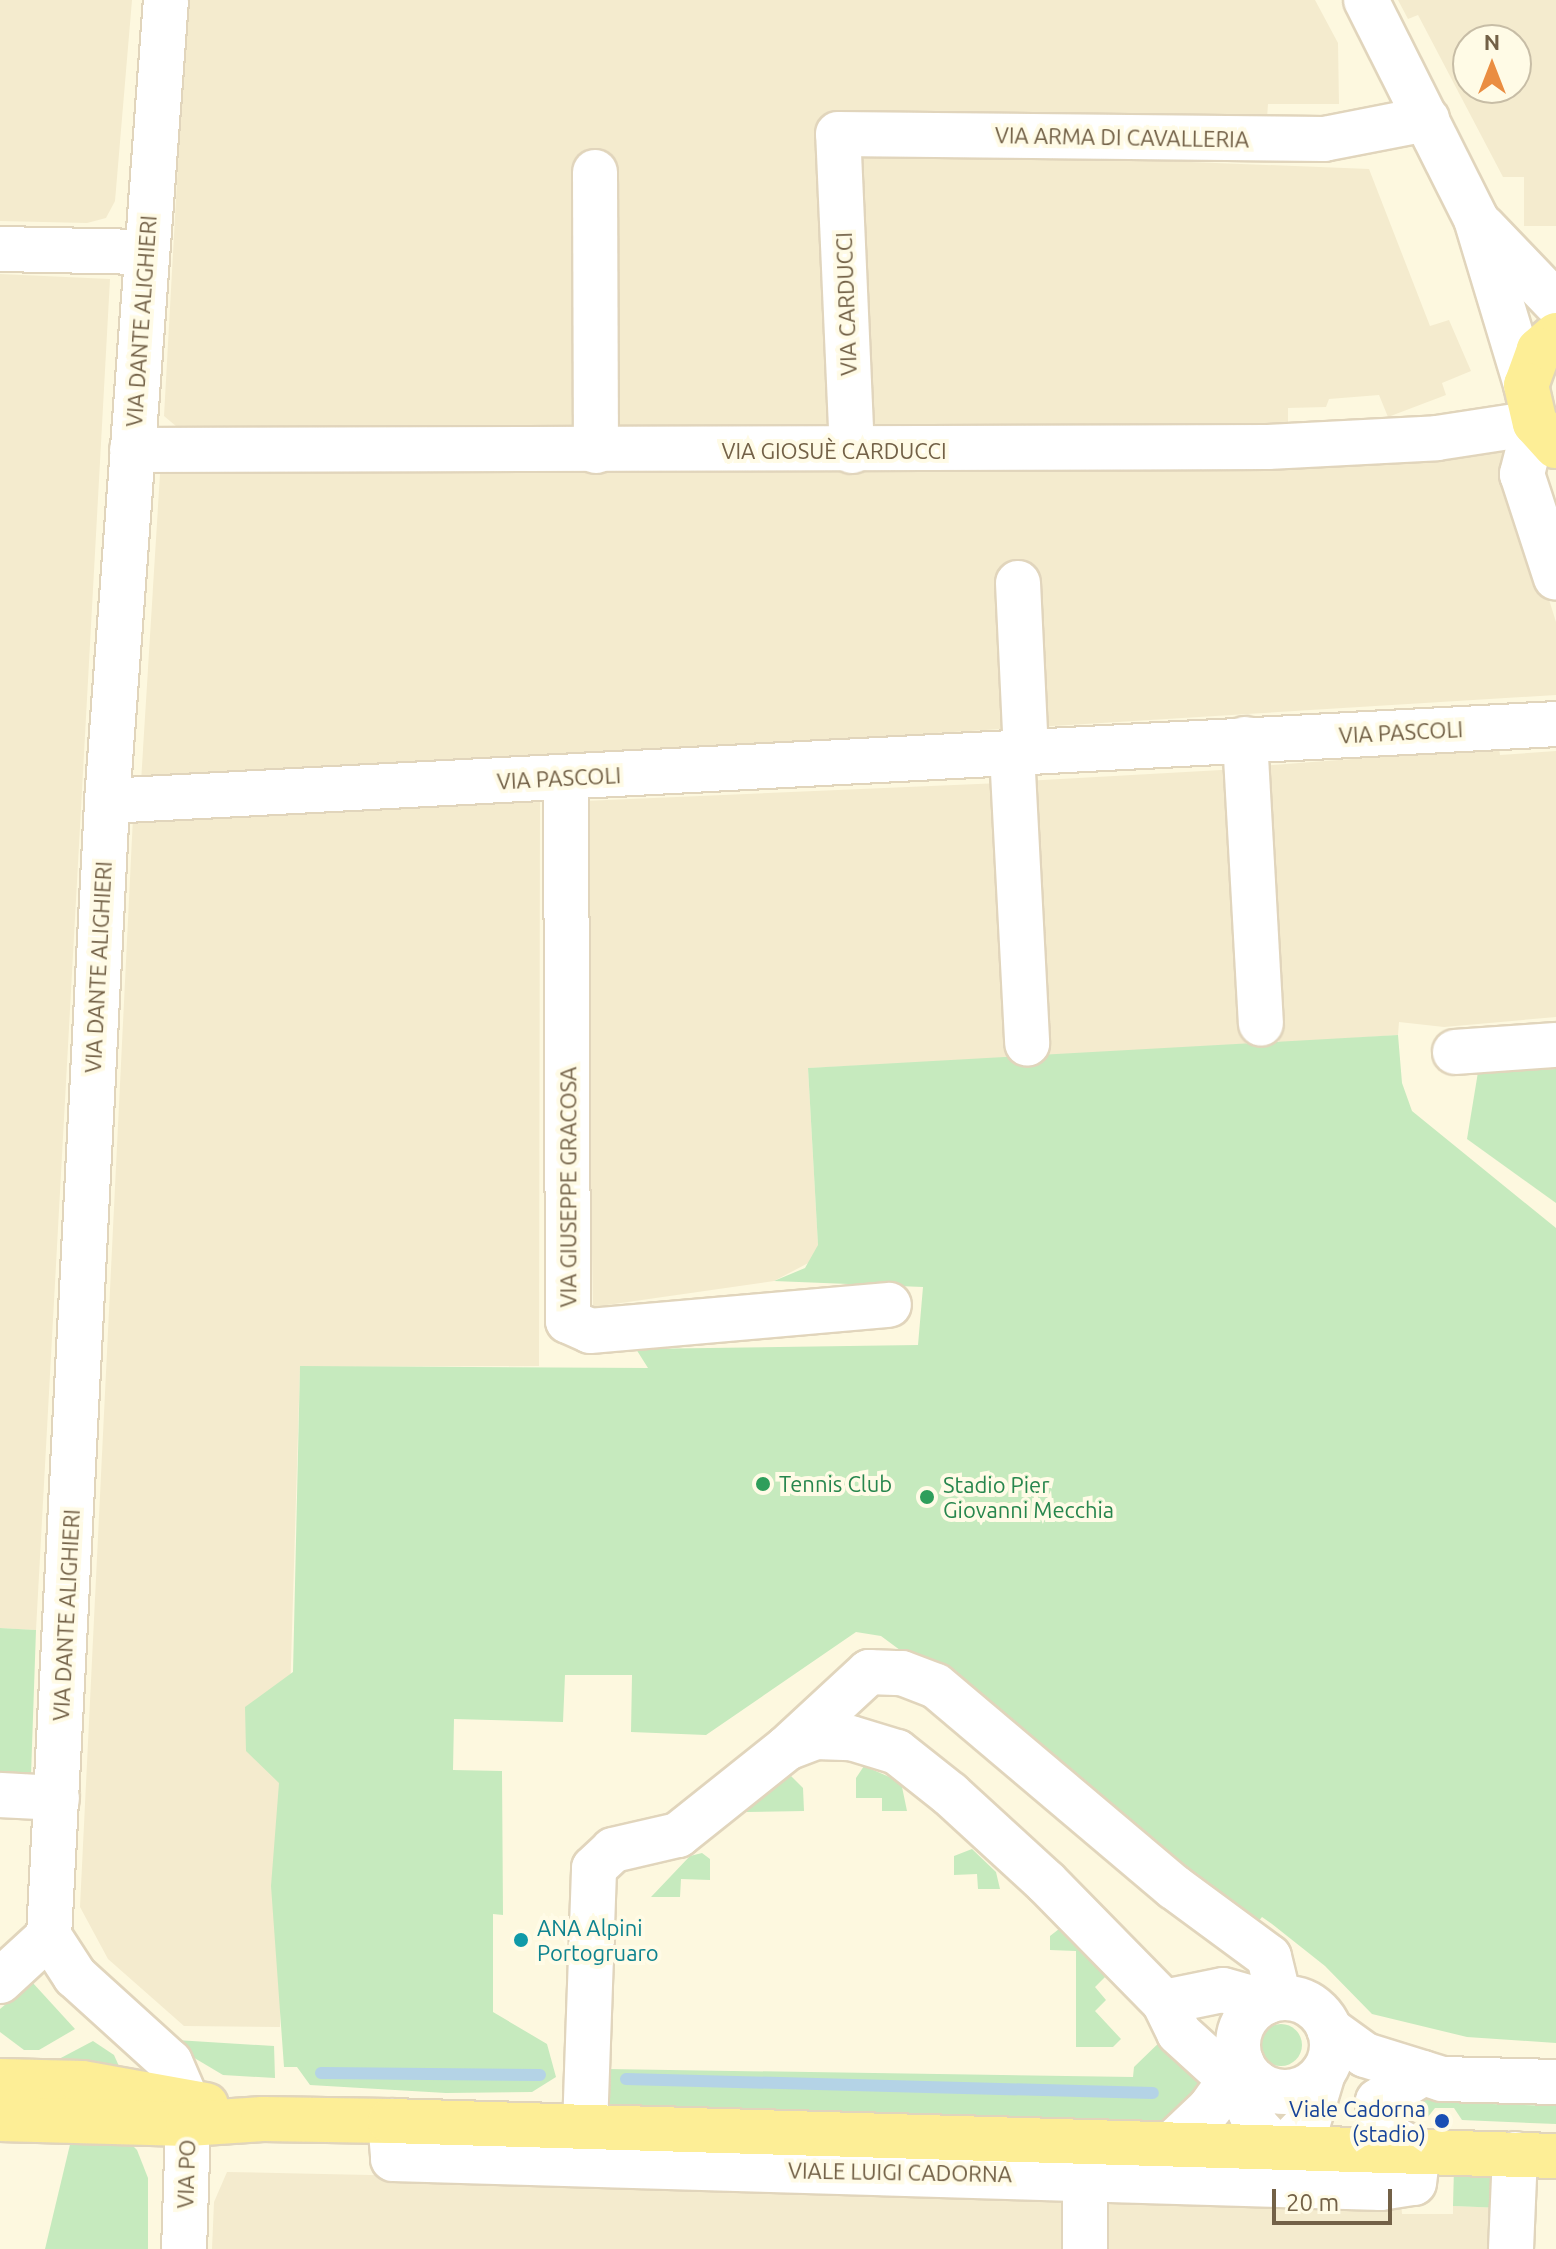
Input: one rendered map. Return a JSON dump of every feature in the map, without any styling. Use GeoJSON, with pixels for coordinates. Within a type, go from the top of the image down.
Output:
{"type":"FeatureCollection","features":[{"type":"Feature","properties":{"kind":"main road"},"geometry":{"type":"LineString","coordinates":[[1539,418],[1539,350],[1556,335]]}},
{"type":"Feature","properties":{"kind":"main road","name":"VIALE LUIGI CADORNA"},"geometry":{"type":"LineString","coordinates":[[0,2081],[82,2083],[187,2112]]}},
{"type":"Feature","properties":{"kind":"main road","name":"VIALE LUIGI CADORNA"},"geometry":{"type":"LineString","coordinates":[[0,2119],[187,2112],[263,2119],[585,2128],[1085,2160],[1170,2146],[1280,2152],[1404,2145],[1535,2155]]}},
{"type":"Feature","properties":{"kind":"street","name":"VIA DANTE ALIGHIERI"},"geometry":{"type":"LineString","coordinates":[[49,1936],[107,801],[145,252],[166,0]]}},
{"type":"Feature","properties":{"kind":"street"},"geometry":{"type":"LineString","coordinates":[[1366,0],[1476,219],[1539,418],[1522,474],[1556,578]]}},
{"type":"Feature","properties":{"kind":"street","name":"VIA ARMA DI CAVALLERIA"},"geometry":{"type":"LineString","coordinates":[[839,157],[838,134],[1324,139],[1427,119]]}},
{"type":"Feature","properties":{"kind":"street","name":"VIA CARDUCCI"},"geometry":{"type":"LineString","coordinates":[[839,157],[852,451]]}},
{"type":"Feature","properties":{"kind":"street"},"geometry":{"type":"LineString","coordinates":[[595,172],[596,451]]}},
{"type":"Feature","properties":{"kind":"street"},"geometry":{"type":"LineString","coordinates":[[1476,219],[1556,303]]}},
{"type":"Feature","properties":{"kind":"street"},"geometry":{"type":"LineString","coordinates":[[0,249],[145,252]]}},
{"type":"Feature","properties":{"kind":"street","name":"VIA GIOSUÈ CARDUCCI"},"geometry":{"type":"LineString","coordinates":[[132,450],[852,451],[1268,447],[1437,438],[1539,418]]}},
{"type":"Feature","properties":{"kind":"street"},"geometry":{"type":"LineString","coordinates":[[1018,583],[1027,1044]]}},
{"type":"Feature","properties":{"kind":"street","name":"VIA PASCOLI"},"geometry":{"type":"LineString","coordinates":[[107,801],[1556,724]]}},
{"type":"Feature","properties":{"kind":"street"},"geometry":{"type":"LineString","coordinates":[[1245,739],[1261,1024]]}},
{"type":"Feature","properties":{"kind":"street","name":"VIA GIUSEPPE GRACOSA"},"geometry":{"type":"LineString","coordinates":[[566,777],[568,1321],[590,1331],[889,1305]]}},
{"type":"Feature","properties":{"kind":"street"},"geometry":{"type":"LineString","coordinates":[[1455,1052],[1556,1045]]}},
{"type":"Feature","properties":{"kind":"street"},"geometry":{"type":"LineString","coordinates":[[585,2128],[594,1868],[613,1850],[678,1835],[787,1748],[869,1672],[902,1673],[936,1686],[1174,1887],[1269,1957],[1272,2000]]}},
{"type":"Feature","properties":{"kind":"street"},"geometry":{"type":"LineString","coordinates":[[787,1748],[816,1737],[851,1738],[897,1752],[1046,1882],[1164,2002],[1179,2033],[1269,2089],[1299,2090],[1323,2073],[1412,2070]]}},
{"type":"Feature","properties":{"kind":"street"},"geometry":{"type":"LineString","coordinates":[[0,1795],[57,1798]]}},
{"type":"Feature","properties":{"kind":"street"},"geometry":{"type":"LineString","coordinates":[[0,1981],[49,1936],[75,1976],[170,2062],[187,2112]]}},
{"type":"Feature","properties":{"kind":"street"},"geometry":{"type":"LineString","coordinates":[[1164,2002],[1223,1990],[1308,2004],[1329,2029],[1365,2055],[1412,2070],[1442,2079],[1556,2082]]}},
{"type":"Feature","properties":{"kind":"street"},"geometry":{"type":"LineString","coordinates":[[1272,2000],[1244,2021],[1238,2049],[1250,2111],[1256,2126],[1280,2152],[1308,2123],[1330,2059],[1329,2029]]}},
{"type":"Feature","properties":{"kind":"street"},"geometry":{"type":"LineString","coordinates":[[1404,2145],[1378,2113],[1378,2101],[1412,2070]]}},
{"type":"Feature","properties":{"kind":"street"},"geometry":{"type":"LineString","coordinates":[[1323,2073],[1355,2110],[1404,2145]]}},
{"type":"Feature","properties":{"kind":"street"},"geometry":{"type":"LineString","coordinates":[[1170,2146],[1243,2075]]}},
{"type":"Feature","properties":{"kind":"street","name":"VIA PO"},"geometry":{"type":"LineString","coordinates":[[184,2249],[187,2112]]}},
{"type":"Feature","properties":{"kind":"street","name":"VIALE LUIGI CADORNA"},"geometry":{"type":"LineString","coordinates":[[390,2121],[393,2159],[1085,2160],[1403,2187],[1414,2183],[1404,2145]]}},
{"type":"Feature","properties":{"kind":"street"},"geometry":{"type":"LineString","coordinates":[[1511,2249],[1535,2155]]}},
{"type":"Feature","properties":{"kind":"street"},"geometry":{"type":"LineString","coordinates":[[1085,2160],[1085,2249]]}},
{"type":"Feature","properties":{"kind":"shaded area"},"geometry":{"type":"Polygon","coordinates":[[[0,0],[132,0],[115,201],[106,218],[87,223],[0,221],[0,0]]]}},
{"type":"Feature","properties":{"kind":"shaded area"},"geometry":{"type":"Polygon","coordinates":[[[187,0],[1315,0],[1338,43],[1339,104],[1268,104],[1267,118],[1236,120],[1076,114],[1090,158],[1369,169],[1430,326],[1449,320],[1471,371],[1442,383],[1446,395],[1388,417],[1379,395],[1329,399],[1326,407],[1288,408],[1288,430],[183,432],[164,416],[187,0]]]}},
{"type":"Feature","properties":{"kind":"shaded area"},"geometry":{"type":"Polygon","coordinates":[[[1398,0],[1556,0],[1556,226],[1524,226],[1524,177],[1503,177],[1465,104],[1532,104],[1532,24],[1452,24],[1452,80],[1418,15],[1408,19],[1398,0]]]}},
{"type":"Feature","properties":{"kind":"shaded area"},"geometry":{"type":"Polygon","coordinates":[[[0,274],[110,279],[36,1630],[0,1628],[0,274]]]}},
{"type":"Feature","properties":{"kind":"shaded area"},"geometry":{"type":"Polygon","coordinates":[[[1502,450],[1556,622],[1556,695],[141,782],[160,474],[1502,450]]]}},
{"type":"Feature","properties":{"kind":"shaded area"},"geometry":{"type":"Polygon","coordinates":[[[1499,748],[1500,755],[1556,751],[1556,1017],[1444,1027],[1399,1022],[1398,1035],[1279,1043],[1259,766],[1499,748]]]}},
{"type":"Feature","properties":{"kind":"shaded area"},"geometry":{"type":"Polygon","coordinates":[[[1239,769],[1234,889],[1246,1044],[1043,1056],[1025,781],[1239,769]]]}},
{"type":"Feature","properties":{"kind":"shaded area"},"geometry":{"type":"Polygon","coordinates":[[[1001,783],[1017,1058],[808,1068],[818,1245],[814,1260],[774,1281],[593,1307],[584,801],[1001,783]]]}},
{"type":"Feature","properties":{"kind":"shaded area"},"geometry":{"type":"Polygon","coordinates":[[[540,802],[539,1366],[300,1367],[280,2027],[184,2026],[108,1959],[80,1907],[133,817],[540,802]]]}},
{"type":"Feature","properties":{"kind":"shaded area"},"geometry":{"type":"Polygon","coordinates":[[[227,2172],[1071,2190],[1071,2249],[212,2249],[214,2202],[227,2172]]]}},
{"type":"Feature","properties":{"kind":"shaded area"},"geometry":{"type":"Polygon","coordinates":[[[1102,2192],[1401,2200],[1402,2214],[1453,2214],[1453,2206],[1502,2208],[1500,2249],[1101,2249],[1102,2192]]]}},
{"type":"Feature","properties":{"kind":"green space","name":"Stadio Pier Giovanni Mecchia"},"geometry":{"type":"Polygon","coordinates":[[[1398,1035],[1402,1083],[1412,1111],[1556,1228],[1556,2043],[1467,2037],[1372,2014],[1325,1966],[1272,1924],[1262,1917],[1246,1936],[962,1696],[881,1636],[856,1632],[706,1735],[631,1732],[632,1675],[565,1675],[563,1722],[454,1719],[453,1770],[502,1771],[503,1915],[493,1914],[493,2012],[547,2044],[556,2077],[532,2092],[446,2093],[310,2085],[297,2067],[284,2067],[271,1886],[279,1783],[246,1751],[245,1707],[293,1672],[300,1366],[648,1368],[636,1349],[918,1345],[923,1287],[774,1281],[805,1268],[818,1245],[808,1068],[1398,1035]]]}},
{"type":"Feature","properties":{"kind":"green space"},"geometry":{"type":"Polygon","coordinates":[[[1556,1069],[1556,1203],[1467,1139],[1478,1072],[1556,1069]]]}},
{"type":"Feature","properties":{"kind":"green space"},"geometry":{"type":"Polygon","coordinates":[[[0,1628],[36,1630],[31,1775],[0,1774],[0,1628]]]}},
{"type":"Feature","properties":{"kind":"green space"},"geometry":{"type":"Polygon","coordinates":[[[864,1766],[901,1782],[907,1811],[882,1811],[882,1798],[856,1798],[856,1778],[864,1766]]]}},
{"type":"Feature","properties":{"kind":"green space"},"geometry":{"type":"Polygon","coordinates":[[[791,1776],[803,1788],[804,1811],[746,1812],[756,1798],[791,1776]]]}},
{"type":"Feature","properties":{"kind":"green space"},"geometry":{"type":"Polygon","coordinates":[[[972,1849],[996,1872],[1000,1889],[978,1889],[977,1874],[954,1875],[954,1856],[972,1849]]]}},
{"type":"Feature","properties":{"kind":"green space"},"geometry":{"type":"Polygon","coordinates":[[[702,1853],[710,1859],[710,1880],[681,1879],[680,1897],[651,1897],[690,1856],[702,1853]]]}},
{"type":"Feature","properties":{"kind":"green space"},"geometry":{"type":"Polygon","coordinates":[[[1059,1929],[1110,1972],[1095,1987],[1106,2000],[1095,2011],[1121,2039],[1113,2047],[1076,2047],[1076,1951],[1050,1950],[1050,1936],[1059,1929]]]}},
{"type":"Feature","properties":{"kind":"green space"},"geometry":{"type":"Polygon","coordinates":[[[32,1982],[75,2029],[39,2050],[24,2050],[0,2032],[0,2009],[32,1982]]]}},
{"type":"Feature","properties":{"kind":"green space"},"geometry":{"type":"Polygon","coordinates":[[[1281,2024],[1296,2030],[1302,2045],[1296,2060],[1281,2066],[1266,2060],[1260,2045],[1266,2030],[1281,2024]]]}},
{"type":"Feature","properties":{"kind":"green space"},"geometry":{"type":"Polygon","coordinates":[[[1168,2034],[1192,2057],[1199,2085],[1177,2112],[1154,2127],[620,2112],[606,2101],[606,2069],[1133,2077],[1134,2067],[1168,2034]]]}},
{"type":"Feature","properties":{"kind":"green space"},"geometry":{"type":"Polygon","coordinates":[[[176,2040],[274,2046],[275,2078],[223,2075],[186,2053],[176,2040]]]}},
{"type":"Feature","properties":{"kind":"green space"},"geometry":{"type":"Polygon","coordinates":[[[93,2041],[114,2055],[122,2073],[40,2069],[93,2041]]]}},
{"type":"Feature","properties":{"kind":"green space"},"geometry":{"type":"Polygon","coordinates":[[[1442,2094],[1457,2103],[1556,2106],[1556,2124],[1462,2120],[1454,2108],[1435,2108],[1427,2118],[1418,2118],[1413,2097],[1442,2094]]]}},
{"type":"Feature","properties":{"kind":"green space"},"geometry":{"type":"Polygon","coordinates":[[[73,2132],[122,2135],[137,2150],[148,2178],[148,2249],[45,2249],[73,2132]]]}},
{"type":"Feature","properties":{"kind":"green space"},"geometry":{"type":"Polygon","coordinates":[[[1454,2168],[1491,2170],[1502,2208],[1453,2206],[1454,2168]]]}},
{"type":"Feature","properties":{"kind":"waterway"},"geometry":{"type":"LineString","coordinates":[[321,2073],[540,2075]]}},
{"type":"Feature","properties":{"kind":"waterway"},"geometry":{"type":"LineString","coordinates":[[626,2079],[1153,2093]]}},
{"type":"Feature","properties":{"kind":"place","name":"Tennis Club"},"geometry":{"type":"Point","coordinates":[763,1484]}},
{"type":"Feature","properties":{"kind":"place","name":"Stadio Pier Giovanni Mecchia"},"geometry":{"type":"Point","coordinates":[927,1497]}},
{"type":"Feature","properties":{"kind":"place","name":"ANA Alpini Portogruaro"},"geometry":{"type":"Point","coordinates":[521,1940]}},
{"type":"Feature","properties":{"kind":"place","name":"Viale Cadorna (stadio)"},"geometry":{"type":"Point","coordinates":[1442,2121]}}]}
